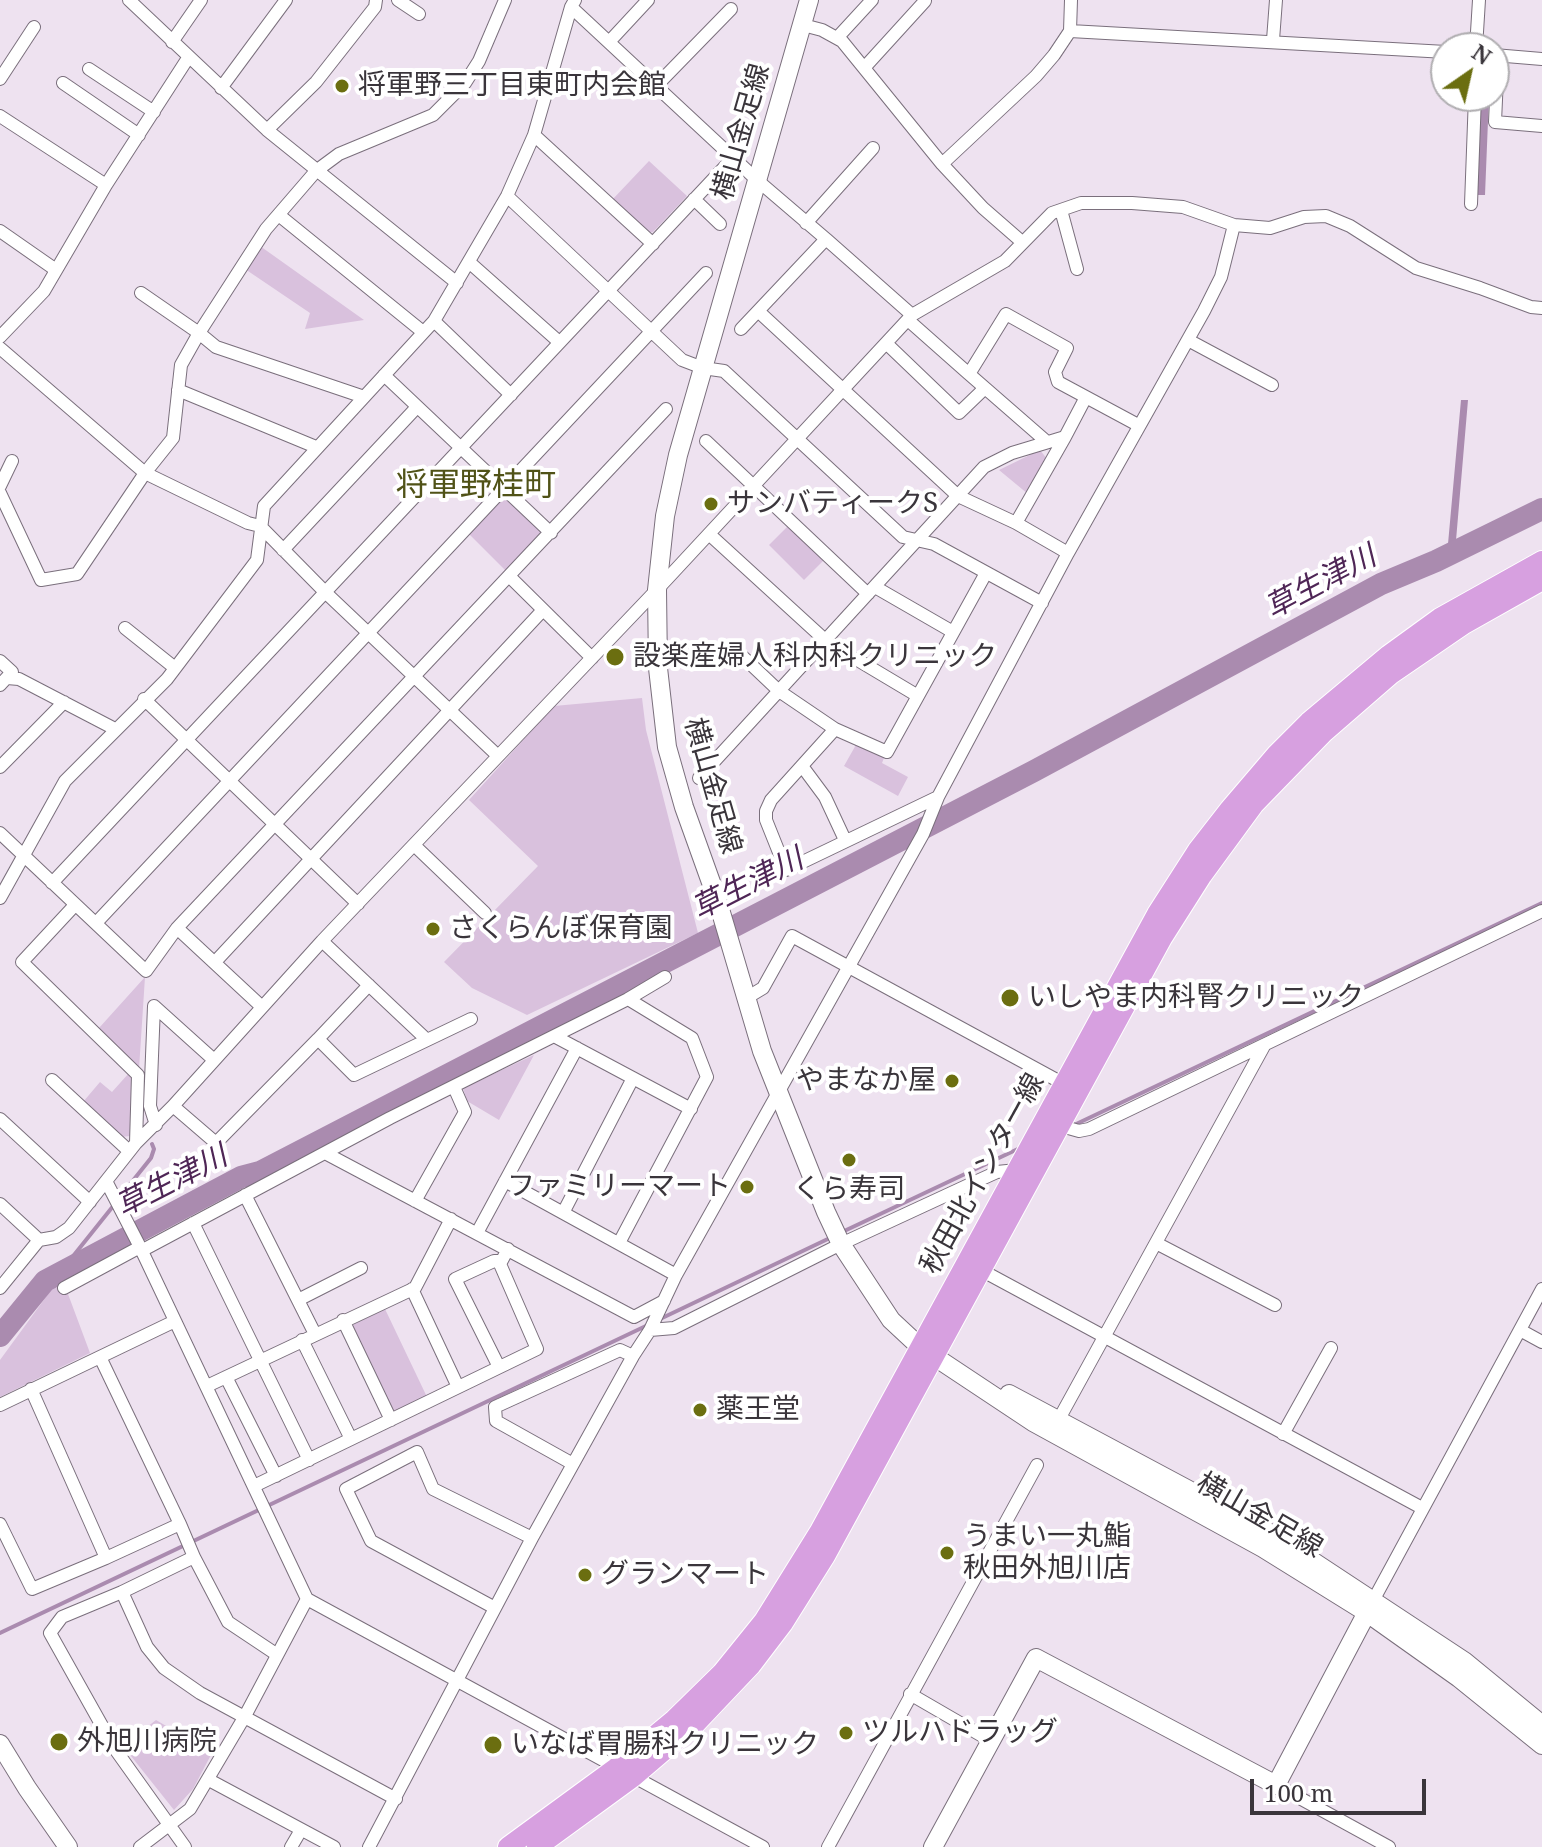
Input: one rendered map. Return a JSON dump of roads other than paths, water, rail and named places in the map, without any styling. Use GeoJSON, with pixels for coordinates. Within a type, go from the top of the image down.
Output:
{"type":"FeatureCollection","features":[{"type":"Feature","properties":{"kind":"main road","name":"秋田北インター線"},"geometry":{"type":"LineString","coordinates":[[537,1847],[625,1772],[715,1704],[751,1665],[783,1623],[825,1556],[1022,1162],[1057,1131],[1064,1084],[1175,885],[1230,809],[1277,754],[1330,703],[1416,635],[1542,561]]}},
{"type":"Feature","properties":{"kind":"main road","name":"秋田北インター線"},"geometry":{"type":"LineString","coordinates":[[927,1351],[981,1270],[1187,897],[1225,841],[1274,782],[1323,733],[1391,674],[1464,624],[1542,580]]}},
{"type":"Feature","properties":{"kind":"main road","name":"秋田北インター線"},"geometry":{"type":"LineString","coordinates":[[508,1847],[625,1772]]}},
{"type":"Feature","properties":{"kind":"street"},"geometry":{"type":"LineString","coordinates":[[129,0],[267,130],[457,283]]}},
{"type":"Feature","properties":{"kind":"street"},"geometry":{"type":"LineString","coordinates":[[172,42],[201,0]]}},
{"type":"Feature","properties":{"kind":"street"},"geometry":{"type":"LineString","coordinates":[[221,88],[286,0]]}},
{"type":"Feature","properties":{"kind":"street"},"geometry":{"type":"LineString","coordinates":[[267,130],[316,82],[375,7],[376,0]]}},
{"type":"Feature","properties":{"kind":"street"},"geometry":{"type":"LineString","coordinates":[[398,0],[419,14]]}},
{"type":"Feature","properties":{"kind":"street"},"geometry":{"type":"LineString","coordinates":[[0,493],[41,580],[77,574],[145,473],[173,438],[181,365],[266,229],[316,171],[339,154],[433,115],[465,83],[479,61],[505,0]]}},
{"type":"Feature","properties":{"kind":"street"},"geometry":{"type":"LineString","coordinates":[[609,42],[648,0]]}},
{"type":"Feature","properties":{"kind":"street","name":"横山金足線"},"geometry":{"type":"LineString","coordinates":[[809,0],[678,455],[665,516],[657,590],[658,668],[667,747],[684,807],[717,899],[762,1051],[838,1238],[891,1320],[927,1351],[1033,1422],[1370,1606],[1464,1661],[1542,1725]]}},
{"type":"Feature","properties":{"kind":"street"},"geometry":{"type":"LineString","coordinates":[[837,38],[872,0]]}},
{"type":"Feature","properties":{"kind":"street"},"geometry":{"type":"LineString","coordinates":[[942,164],[1036,76],[1054,55],[1070,31],[1071,0]]}},
{"type":"Feature","properties":{"kind":"street"},"geometry":{"type":"LineString","coordinates":[[1273,40],[1276,0]]}},
{"type":"Feature","properties":{"kind":"street"},"geometry":{"type":"LineString","coordinates":[[1477,32],[1479,0]]}},
{"type":"Feature","properties":{"kind":"street"},"geometry":{"type":"LineString","coordinates":[[864,68],[925,1]]}},
{"type":"Feature","properties":{"kind":"street"},"geometry":{"type":"LineString","coordinates":[[573,3],[609,42],[733,158],[1047,442]]}},
{"type":"Feature","properties":{"kind":"street"},"geometry":{"type":"LineString","coordinates":[[0,898],[65,781],[175,668],[257,560],[264,506],[434,321],[507,196],[534,135],[573,3]]}},
{"type":"Feature","properties":{"kind":"street"},"geometry":{"type":"LineString","coordinates":[[656,86],[731,9]]}},
{"type":"Feature","properties":{"kind":"street"},"geometry":{"type":"LineString","coordinates":[[803,25],[837,38],[942,164],[983,208],[1022,242]]}},
{"type":"Feature","properties":{"kind":"street"},"geometry":{"type":"LineString","coordinates":[[0,79],[34,27]]}},
{"type":"Feature","properties":{"kind":"street"},"geometry":{"type":"LineString","coordinates":[[1070,31],[1430,51]]}},
{"type":"Feature","properties":{"kind":"street"},"geometry":{"type":"LineString","coordinates":[[1510,56],[1542,59]]}},
{"type":"Feature","properties":{"kind":"street"},"geometry":{"type":"LineString","coordinates":[[0,337],[44,291],[106,185],[188,58]]}},
{"type":"Feature","properties":{"kind":"street"},"geometry":{"type":"LineString","coordinates":[[89,69],[154,112]]}},
{"type":"Feature","properties":{"kind":"street"},"geometry":{"type":"LineString","coordinates":[[85,98],[101,77]]}},
{"type":"Feature","properties":{"kind":"street"},"geometry":{"type":"LineString","coordinates":[[63,83],[139,135]]}},
{"type":"Feature","properties":{"kind":"street"},"geometry":{"type":"LineString","coordinates":[[1471,204],[1474,112]]}},
{"type":"Feature","properties":{"kind":"street"},"geometry":{"type":"LineString","coordinates":[[1495,112],[1495,122],[1542,126]]}},
{"type":"Feature","properties":{"kind":"street"},"geometry":{"type":"LineString","coordinates":[[0,116],[106,185]]}},
{"type":"Feature","properties":{"kind":"street"},"geometry":{"type":"LineString","coordinates":[[534,135],[653,244]]}},
{"type":"Feature","properties":{"kind":"street"},"geometry":{"type":"LineString","coordinates":[[806,223],[873,148]]}},
{"type":"Feature","properties":{"kind":"street"},"geometry":{"type":"LineString","coordinates":[[52,883],[733,158]]}},
{"type":"Feature","properties":{"kind":"street"},"geometry":{"type":"LineString","coordinates":[[507,196],[682,360],[703,368],[724,371],[903,537],[934,544],[1042,603]]}},
{"type":"Feature","properties":{"kind":"street"},"geometry":{"type":"LineString","coordinates":[[694,199],[720,224]]}},
{"type":"Feature","properties":{"kind":"street"},"geometry":{"type":"LineString","coordinates":[[0,1288],[39,1240],[56,1237],[69,1228],[133,1147],[322,941],[657,590],[910,317],[1005,261],[1052,213],[1081,203],[1132,203],[1183,207],[1234,225],[1270,228],[1304,217],[1326,216],[1350,226],[1416,268],[1542,308]]}},
{"type":"Feature","properties":{"kind":"street"},"geometry":{"type":"LineString","coordinates":[[1061,210],[1077,269]]}},
{"type":"Feature","properties":{"kind":"street"},"geometry":{"type":"LineString","coordinates":[[280,216],[423,332]]}},
{"type":"Feature","properties":{"kind":"street"},"geometry":{"type":"LineString","coordinates":[[369,1847],[532,1538],[651,1329],[676,1275],[923,834],[938,797],[1068,553],[1188,340],[1221,277],[1234,225]]}},
{"type":"Feature","properties":{"kind":"street"},"geometry":{"type":"LineString","coordinates":[[0,231],[56,270]]}},
{"type":"Feature","properties":{"kind":"street"},"geometry":{"type":"LineString","coordinates":[[741,329],[826,239]]}},
{"type":"Feature","properties":{"kind":"street"},"geometry":{"type":"LineString","coordinates":[[469,262],[558,341]]}},
{"type":"Feature","properties":{"kind":"street"},"geometry":{"type":"LineString","coordinates":[[96,923],[706,273]]}},
{"type":"Feature","properties":{"kind":"street"},"geometry":{"type":"LineString","coordinates":[[141,293],[216,347],[364,397]]}},
{"type":"Feature","properties":{"kind":"street"},"geometry":{"type":"LineString","coordinates":[[758,311],[958,496],[1016,523],[1068,553]]}},
{"type":"Feature","properties":{"kind":"street"},"geometry":{"type":"LineString","coordinates":[[969,374],[1006,314],[1067,348],[1055,372],[1058,382],[1138,425]]}},
{"type":"Feature","properties":{"kind":"street"},"geometry":{"type":"LineString","coordinates":[[434,321],[511,395]]}},
{"type":"Feature","properties":{"kind":"street"},"geometry":{"type":"LineString","coordinates":[[1188,340],[1272,385]]}},
{"type":"Feature","properties":{"kind":"street"},"geometry":{"type":"LineString","coordinates":[[887,344],[959,413],[985,388]]}},
{"type":"Feature","properties":{"kind":"street"},"geometry":{"type":"LineString","coordinates":[[0,348],[145,473],[260,526],[498,756]]}},
{"type":"Feature","properties":{"kind":"street"},"geometry":{"type":"LineString","coordinates":[[384,375],[551,533]]}},
{"type":"Feature","properties":{"kind":"street"},"geometry":{"type":"LineString","coordinates":[[178,390],[316,447]]}},
{"type":"Feature","properties":{"kind":"street"},"geometry":{"type":"LineString","coordinates":[[1016,523],[1086,397]]}},
{"type":"Feature","properties":{"kind":"street"},"geometry":{"type":"LineString","coordinates":[[283,550],[417,407]]}},
{"type":"Feature","properties":{"kind":"street"},"geometry":{"type":"LineString","coordinates":[[0,833],[146,971],[177,928],[666,409]]}},
{"type":"Feature","properties":{"kind":"street"},"geometry":{"type":"LineString","coordinates":[[699,778],[984,467],[1012,453],[1065,437]]}},
{"type":"Feature","properties":{"kind":"street"},"geometry":{"type":"LineString","coordinates":[[706,441],[872,591],[953,632]]}},
{"type":"Feature","properties":{"kind":"street"},"geometry":{"type":"LineString","coordinates":[[0,486],[12,461]]}},
{"type":"Feature","properties":{"kind":"street"},"geometry":{"type":"LineString","coordinates":[[709,534],[825,640]]}},
{"type":"Feature","properties":{"kind":"street"},"geometry":{"type":"LineString","coordinates":[[741,655],[779,691],[835,729],[887,752],[986,573]]}},
{"type":"Feature","properties":{"kind":"street"},"geometry":{"type":"LineString","coordinates":[[510,577],[592,658]]}},
{"type":"Feature","properties":{"kind":"street"},"geometry":{"type":"LineString","coordinates":[[215,962],[543,610]]}},
{"type":"Feature","properties":{"kind":"street"},"geometry":{"type":"LineString","coordinates":[[125,628],[175,668]]}},
{"type":"Feature","properties":{"kind":"street"},"geometry":{"type":"LineString","coordinates":[[856,659],[918,696]]}},
{"type":"Feature","properties":{"kind":"street"},"geometry":{"type":"LineString","coordinates":[[0,661],[12,672],[4,681]]}},
{"type":"Feature","properties":{"kind":"street"},"geometry":{"type":"LineString","coordinates":[[4,681],[19,679],[115,729]]}},
{"type":"Feature","properties":{"kind":"street"},"geometry":{"type":"LineString","coordinates":[[144,699],[358,904]]}},
{"type":"Feature","properties":{"kind":"street"},"geometry":{"type":"LineString","coordinates":[[0,767],[64,702]]}},
{"type":"Feature","properties":{"kind":"street"},"geometry":{"type":"LineString","coordinates":[[835,729],[771,800],[766,811],[766,820],[786,870],[938,797]]}},
{"type":"Feature","properties":{"kind":"street"},"geometry":{"type":"LineString","coordinates":[[802,766],[825,797],[845,840]]}},
{"type":"Feature","properties":{"kind":"street"},"geometry":{"type":"LineString","coordinates":[[414,845],[485,913]]}},
{"type":"Feature","properties":{"kind":"street"},"geometry":{"type":"LineString","coordinates":[[75,905],[22,962],[138,1075],[133,1147]]}},
{"type":"Feature","properties":{"kind":"street"},"geometry":{"type":"LineString","coordinates":[[1057,1131],[1089,1129],[1542,911]]}},
{"type":"Feature","properties":{"kind":"street"},"geometry":{"type":"LineString","coordinates":[[177,928],[262,1007]]}},
{"type":"Feature","properties":{"kind":"street"},"geometry":{"type":"LineString","coordinates":[[748,997],[763,988],[792,936],[1064,1084]]}},
{"type":"Feature","properties":{"kind":"street"},"geometry":{"type":"LineString","coordinates":[[322,941],[426,1039]]}},
{"type":"Feature","properties":{"kind":"street"},"geometry":{"type":"LineString","coordinates":[[64,1288],[628,999],[665,977]]}},
{"type":"Feature","properties":{"kind":"street"},"geometry":{"type":"LineString","coordinates":[[173,1106],[216,1143],[369,985]]}},
{"type":"Feature","properties":{"kind":"street"},"geometry":{"type":"LineString","coordinates":[[619,1243],[707,1077],[692,1038],[628,999]]}},
{"type":"Feature","properties":{"kind":"street"},"geometry":{"type":"LineString","coordinates":[[156,1125],[150,1106],[154,1006],[214,1060]]}},
{"type":"Feature","properties":{"kind":"street"},"geometry":{"type":"LineString","coordinates":[[318,1039],[354,1075],[471,1019]]}},
{"type":"Feature","properties":{"kind":"street"},"geometry":{"type":"LineString","coordinates":[[554,1036],[691,1109]]}},
{"type":"Feature","properties":{"kind":"street"},"geometry":{"type":"LineString","coordinates":[[1059,1419],[1264,1046]]}},
{"type":"Feature","properties":{"kind":"street"},"geometry":{"type":"LineString","coordinates":[[477,1233],[577,1048]]}},
{"type":"Feature","properties":{"kind":"street"},"geometry":{"type":"LineString","coordinates":[[563,1213],[633,1078]]}},
{"type":"Feature","properties":{"kind":"street"},"geometry":{"type":"LineString","coordinates":[[52,1080],[133,1147]]}},
{"type":"Feature","properties":{"kind":"street"},"geometry":{"type":"LineString","coordinates":[[415,1201],[465,1112],[454,1087]]}},
{"type":"Feature","properties":{"kind":"street"},"geometry":{"type":"LineString","coordinates":[[0,1119],[90,1202]]}},
{"type":"Feature","properties":{"kind":"street"},"geometry":{"type":"LineString","coordinates":[[325,1153],[477,1233],[504,1255],[634,1317],[661,1307]]}},
{"type":"Feature","properties":{"kind":"street"},"geometry":{"type":"LineString","coordinates":[[651,1329],[674,1328],[838,1238],[1022,1162]]}},
{"type":"Feature","properties":{"kind":"street"},"geometry":{"type":"LineString","coordinates":[[106,1181],[307,1599],[763,1847]]}},
{"type":"Feature","properties":{"kind":"street"},"geometry":{"type":"LineString","coordinates":[[505,1181],[676,1275]]}},
{"type":"Feature","properties":{"kind":"street"},"geometry":{"type":"LineString","coordinates":[[245,1195],[315,1334]]}},
{"type":"Feature","properties":{"kind":"street"},"geometry":{"type":"LineString","coordinates":[[0,1204],[39,1240]]}},
{"type":"Feature","properties":{"kind":"street"},"geometry":{"type":"LineString","coordinates":[[207,1386],[415,1288],[451,1219]]}},
{"type":"Feature","properties":{"kind":"street"},"geometry":{"type":"LineString","coordinates":[[193,1223],[309,1460]]}},
{"type":"Feature","properties":{"kind":"street"},"geometry":{"type":"LineString","coordinates":[[1156,1243],[1275,1305]]}},
{"type":"Feature","properties":{"kind":"street"},"geometry":{"type":"LineString","coordinates":[[254,1486],[537,1349],[500,1264],[504,1255]]}},
{"type":"Feature","properties":{"kind":"street"},"geometry":{"type":"LineString","coordinates":[[499,1367],[455,1279],[504,1255]]}},
{"type":"Feature","properties":{"kind":"street"},"geometry":{"type":"LineString","coordinates":[[298,1300],[361,1268]]}},
{"type":"Feature","properties":{"kind":"street"},"geometry":{"type":"LineString","coordinates":[[981,1270],[1422,1508]]}},
{"type":"Feature","properties":{"kind":"street"},"geometry":{"type":"LineString","coordinates":[[412,1289],[458,1387]]}},
{"type":"Feature","properties":{"kind":"street"},"geometry":{"type":"LineString","coordinates":[[1276,1785],[1542,1289]]}},
{"type":"Feature","properties":{"kind":"street"},"geometry":{"type":"LineString","coordinates":[[343,1320],[391,1420]]}},
{"type":"Feature","properties":{"kind":"street"},"geometry":{"type":"LineString","coordinates":[[0,1405],[175,1321]]}},
{"type":"Feature","properties":{"kind":"street"},"geometry":{"type":"LineString","coordinates":[[1520,1330],[1542,1342]]}},
{"type":"Feature","properties":{"kind":"street"},"geometry":{"type":"LineString","coordinates":[[302,1340],[351,1439]]}},
{"type":"Feature","properties":{"kind":"street"},"geometry":{"type":"LineString","coordinates":[[1283,1434],[1331,1348]]}},
{"type":"Feature","properties":{"kind":"street"},"geometry":{"type":"LineString","coordinates":[[573,1464],[496,1421],[495,1407],[620,1350],[633,1356]]}},
{"type":"Feature","properties":{"kind":"street","name":"横山金足線"},"geometry":{"type":"LineString","coordinates":[[927,1351],[1273,1535],[1370,1606],[1542,1745]]}},
{"type":"Feature","properties":{"kind":"street"},"geometry":{"type":"LineString","coordinates":[[100,1357],[228,1622],[276,1654]]}},
{"type":"Feature","properties":{"kind":"street"},"geometry":{"type":"LineString","coordinates":[[226,1377],[276,1476]]}},
{"type":"Feature","properties":{"kind":"street"},"geometry":{"type":"LineString","coordinates":[[31,1389],[106,1558]]}},
{"type":"Feature","properties":{"kind":"street"},"geometry":{"type":"LineString","coordinates":[[495,1608],[371,1541],[346,1489],[417,1452],[433,1489],[532,1538]]}},
{"type":"Feature","properties":{"kind":"street"},"geometry":{"type":"LineString","coordinates":[[828,1847],[1037,1465]]}},
{"type":"Feature","properties":{"kind":"street"},"geometry":{"type":"LineString","coordinates":[[0,1524],[32,1589],[183,1530]]}},
{"type":"Feature","properties":{"kind":"street"},"geometry":{"type":"LineString","coordinates":[[185,1847],[115,1749],[50,1633],[62,1617],[122,1592],[193,1554]]}},
{"type":"Feature","properties":{"kind":"street"},"geometry":{"type":"LineString","coordinates":[[122,1592],[147,1647],[164,1668],[200,1693],[396,1799]]}},
{"type":"Feature","properties":{"kind":"street"},"geometry":{"type":"LineString","coordinates":[[140,1847],[190,1809],[245,1716],[307,1599]]}},
{"type":"Feature","properties":{"kind":"street"},"geometry":{"type":"LineString","coordinates":[[933,1847],[1036,1658],[1389,1847]]}},
{"type":"Feature","properties":{"kind":"street"},"geometry":{"type":"LineString","coordinates":[[910,1694],[991,1741]]}},
{"type":"Feature","properties":{"kind":"street"},"geometry":{"type":"LineString","coordinates":[[0,1744],[68,1847]]}},
{"type":"Feature","properties":{"kind":"street"},"geometry":{"type":"LineString","coordinates":[[209,1780],[334,1847]]}},
{"type":"Feature","properties":{"kind":"street"},"geometry":{"type":"LineString","coordinates":[[291,1847],[301,1830]]}},
{"type":"Feature","properties":{"kind":"waterway","name":"草生津川"},"geometry":{"type":"LineString","coordinates":[[0,1336],[45,1281],[241,1177],[260,1172],[1034,771],[1381,584],[1542,509]]}},
{"type":"Feature","properties":{"kind":"waterway"},"geometry":{"type":"LineString","coordinates":[[1072,1126],[1542,903]]}},
{"type":"Feature","properties":{"kind":"waterway"},"geometry":{"type":"LineString","coordinates":[[119,1198],[151,1158],[152,1144]]}},
{"type":"Feature","properties":{"kind":"waterway"},"geometry":{"type":"LineString","coordinates":[[840,1233],[1020,1148]]}},
{"type":"Feature","properties":{"kind":"waterway"},"geometry":{"type":"LineString","coordinates":[[58,1275],[114,1205]]}},
{"type":"Feature","properties":{"kind":"waterway"},"geometry":{"type":"LineString","coordinates":[[660,1319],[832,1237]]}},
{"type":"Feature","properties":{"kind":"waterway"},"geometry":{"type":"LineString","coordinates":[[0,1633],[648,1325]]}},
{"type":"Feature","properties":{"kind":"place","name":"将軍野三丁目東町内会館"},"geometry":{"type":"Point","coordinates":[342,86]}},
{"type":"Feature","properties":{"kind":"place","name":"サンバティークS"},"geometry":{"type":"Point","coordinates":[711,504]}},
{"type":"Feature","properties":{"kind":"place","name":"設楽産婦人科内科クリニック"},"geometry":{"type":"Point","coordinates":[615,657]}},
{"type":"Feature","properties":{"kind":"place","name":"さくらんぼ保育園"},"geometry":{"type":"Point","coordinates":[433,929]}},
{"type":"Feature","properties":{"kind":"place","name":"いしやま内科腎クリニック"},"geometry":{"type":"Point","coordinates":[1010,998]}},
{"type":"Feature","properties":{"kind":"place","name":"やまなか屋"},"geometry":{"type":"Point","coordinates":[952,1081]}},
{"type":"Feature","properties":{"kind":"place","name":"くら寿司"},"geometry":{"type":"Point","coordinates":[849,1160]}},
{"type":"Feature","properties":{"kind":"place","name":"ファミリーマート"},"geometry":{"type":"Point","coordinates":[747,1187]}},
{"type":"Feature","properties":{"kind":"place","name":"薬王堂"},"geometry":{"type":"Point","coordinates":[700,1410]}},
{"type":"Feature","properties":{"kind":"place","name":"うまい一丸鮨 秋田外旭川店"},"geometry":{"type":"Point","coordinates":[947,1553]}},
{"type":"Feature","properties":{"kind":"place","name":"グランマート"},"geometry":{"type":"Point","coordinates":[585,1575]}},
{"type":"Feature","properties":{"kind":"place","name":"ツルハドラッグ"},"geometry":{"type":"Point","coordinates":[846,1733]}},
{"type":"Feature","properties":{"kind":"place","name":"外旭川病院"},"geometry":{"type":"Point","coordinates":[59,1742]}},
{"type":"Feature","properties":{"kind":"place","name":"いなば胃腸科クリニック"},"geometry":{"type":"Point","coordinates":[493,1745]}},
{"type":"Feature","properties":{"kind":"district","name":"将軍野桂町"},"geometry":{"type":"Point","coordinates":[476,486]}}]}
